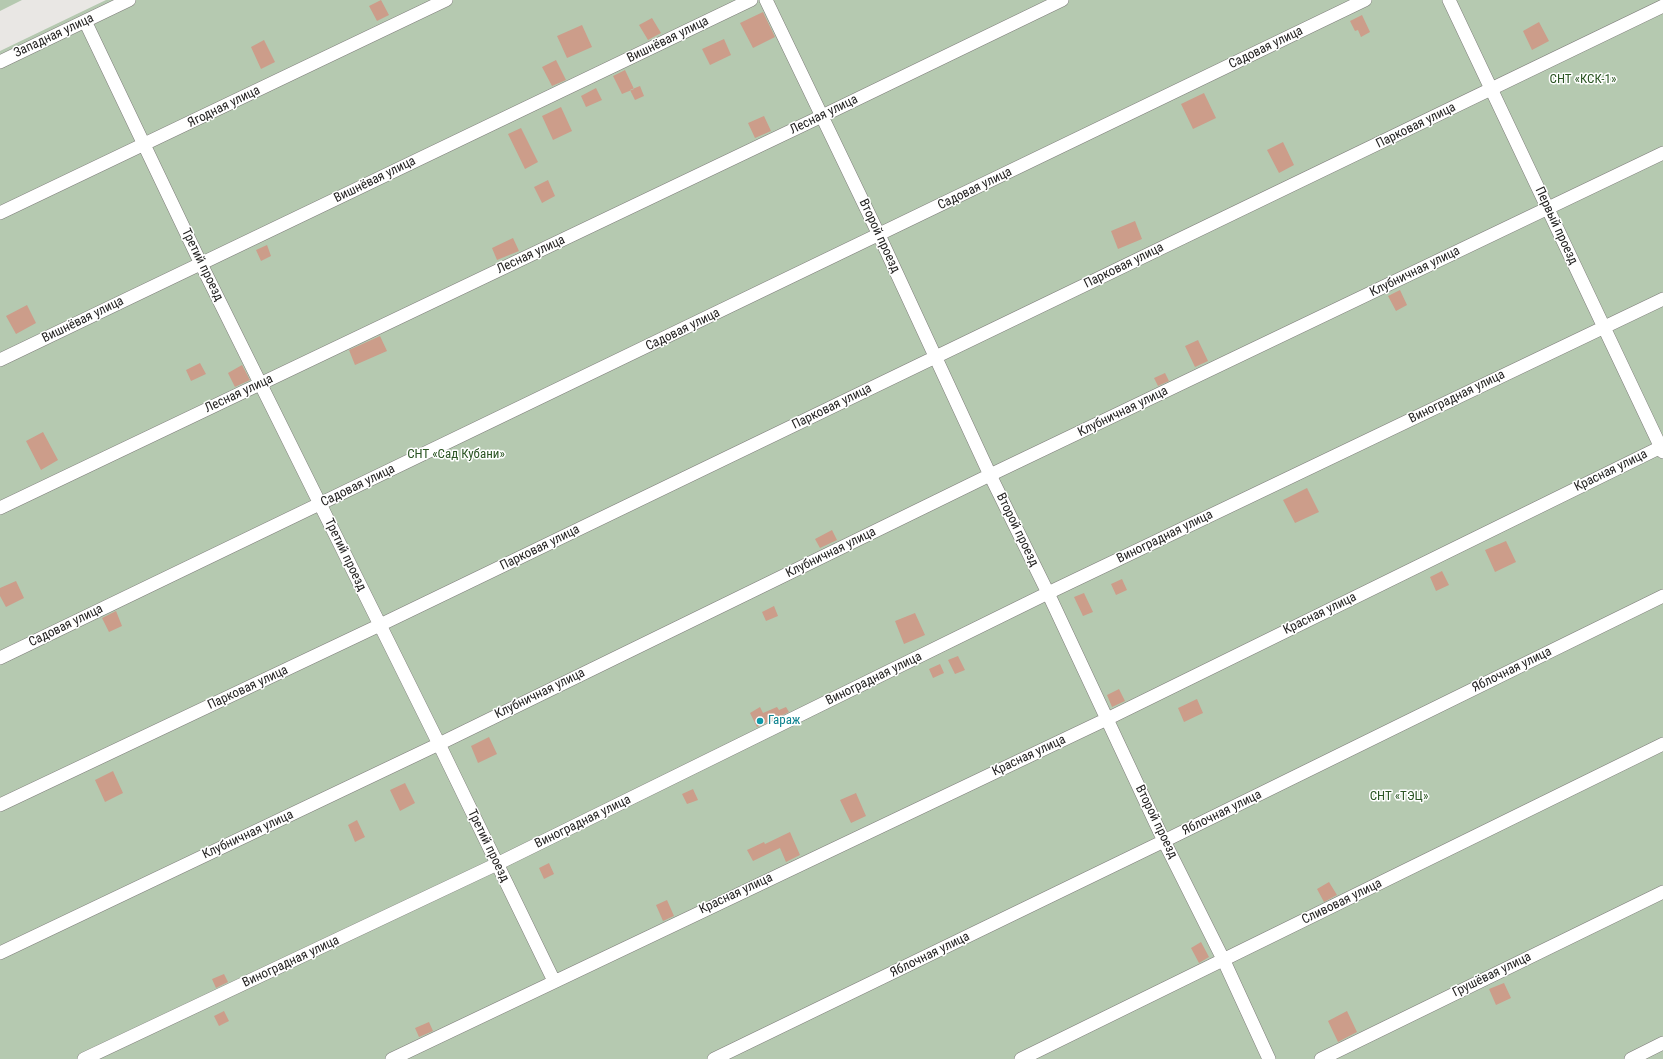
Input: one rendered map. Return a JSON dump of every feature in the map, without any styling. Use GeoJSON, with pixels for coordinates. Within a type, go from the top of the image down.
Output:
{"type":"FeatureCollection","features":[{"type":"Feature","properties":{"kind":"street","name":"Западная улица"},"geometry":{"type":"LineString","coordinates":[[0,62],[129,0]]}},
{"type":"Feature","properties":{"kind":"street","name":"Ягодная улица"},"geometry":{"type":"LineString","coordinates":[[0,213],[446,0]]}},
{"type":"Feature","properties":{"kind":"street","name":"Вишнёвая улица"},"geometry":{"type":"LineString","coordinates":[[0,360],[751,0]]}},
{"type":"Feature","properties":{"kind":"street","name":"Второй проезд"},"geometry":{"type":"LineString","coordinates":[[766,0],[936,356],[990,476],[1048,593],[1164,841],[1224,961],[1269,1059]]}},
{"type":"Feature","properties":{"kind":"street","name":"Лесная улица"},"geometry":{"type":"LineString","coordinates":[[0,508],[1062,0]]}},
{"type":"Feature","properties":{"kind":"street","name":"Садовая улица"},"geometry":{"type":"LineString","coordinates":[[0,658],[1365,0]]}},
{"type":"Feature","properties":{"kind":"street","name":"Первый проезд"},"geometry":{"type":"LineString","coordinates":[[1449,0],[1602,327],[1662,448]]}},
{"type":"Feature","properties":{"kind":"street","name":"Парковая улица"},"geometry":{"type":"LineString","coordinates":[[0,805],[380,625],[1663,6]]}},
{"type":"Feature","properties":{"kind":"street","name":"Третий проезд"},"geometry":{"type":"LineString","coordinates":[[86,21],[201,264],[439,744],[554,981]]}},
{"type":"Feature","properties":{"kind":"street","name":"Клубничная улица"},"geometry":{"type":"LineString","coordinates":[[0,953],[439,744],[990,476],[1663,153]]}},
{"type":"Feature","properties":{"kind":"street","name":"Виноградная улица"},"geometry":{"type":"LineString","coordinates":[[84,1059],[497,864],[1048,593],[1663,299]]}},
{"type":"Feature","properties":{"kind":"street","name":"Красная улица"},"geometry":{"type":"LineString","coordinates":[[392,1059],[1107,719],[1662,448]]}},
{"type":"Feature","properties":{"kind":"street","name":"Яблочная улица"},"geometry":{"type":"LineString","coordinates":[[714,1059],[1164,841],[1663,596]]}},
{"type":"Feature","properties":{"kind":"street","name":"Сливовая улица"},"geometry":{"type":"LineString","coordinates":[[1021,1059],[1224,961],[1663,744]]}},
{"type":"Feature","properties":{"kind":"street","name":"Грушёвая улица"},"geometry":{"type":"LineString","coordinates":[[1321,1059],[1663,892]]}},
{"type":"Feature","properties":{"kind":"street"},"geometry":{"type":"LineString","coordinates":[[1630,1059],[1663,1043]]}},
{"type":"Feature","properties":{"kind":"green space"},"geometry":{"type":"Polygon","coordinates":[[[0,0],[22,0],[0,11],[0,0]]]}},
{"type":"Feature","properties":{"kind":"green space","name":"СНТ «Сад Кубани»"},"geometry":{"type":"Polygon","coordinates":[[[106,0],[1663,0],[1663,1059],[0,1059],[0,51],[106,0]]]}},
{"type":"Feature","properties":{"kind":"building"},"geometry":{"type":"Polygon","coordinates":[[[381,0],[389,15],[377,21],[369,6],[381,0]]]}},
{"type":"Feature","properties":{"kind":"building"},"geometry":{"type":"Polygon","coordinates":[[[763,12],[775,37],[753,48],[740,23],[763,12]]]}},
{"type":"Feature","properties":{"kind":"building"},"geometry":{"type":"Polygon","coordinates":[[[1362,15],[1370,32],[1361,37],[1358,30],[1355,31],[1350,21],[1362,15]]]}},
{"type":"Feature","properties":{"kind":"building"},"geometry":{"type":"Polygon","coordinates":[[[652,18],[661,33],[648,40],[639,25],[652,18]]]}},
{"type":"Feature","properties":{"kind":"building"},"geometry":{"type":"Polygon","coordinates":[[[1539,22],[1549,41],[1532,50],[1523,31],[1539,22]]]}},
{"type":"Feature","properties":{"kind":"building"},"geometry":{"type":"Polygon","coordinates":[[[582,25],[592,47],[567,58],[557,36],[582,25]]]}},
{"type":"Feature","properties":{"kind":"building"},"geometry":{"type":"Polygon","coordinates":[[[724,39],[731,55],[710,65],[702,49],[724,39]]]}},
{"type":"Feature","properties":{"kind":"building"},"geometry":{"type":"Polygon","coordinates":[[[264,40],[275,62],[261,69],[251,47],[264,40]]]}},
{"type":"Feature","properties":{"kind":"building"},"geometry":{"type":"Polygon","coordinates":[[[556,60],[566,80],[552,86],[542,67],[556,60]]]}},
{"type":"Feature","properties":{"kind":"building"},"geometry":{"type":"Polygon","coordinates":[[[625,70],[634,89],[622,94],[613,76],[625,70]]]}},
{"type":"Feature","properties":{"kind":"building"},"geometry":{"type":"Polygon","coordinates":[[[640,86],[644,96],[635,100],[630,90],[640,86]]]}},
{"type":"Feature","properties":{"kind":"building"},"geometry":{"type":"Polygon","coordinates":[[[596,88],[602,100],[586,107],[581,96],[596,88]]]}},
{"type":"Feature","properties":{"kind":"building"},"geometry":{"type":"Polygon","coordinates":[[[1204,93],[1216,118],[1193,129],[1181,104],[1204,93]]]}},
{"type":"Feature","properties":{"kind":"building"},"geometry":{"type":"Polygon","coordinates":[[[561,107],[572,131],[553,140],[542,116],[561,107]]]}},
{"type":"Feature","properties":{"kind":"building"},"geometry":{"type":"Polygon","coordinates":[[[764,116],[771,131],[755,138],[748,123],[764,116]]]}},
{"type":"Feature","properties":{"kind":"building"},"geometry":{"type":"Polygon","coordinates":[[[521,128],[538,162],[525,169],[508,134],[521,128]]]}},
{"type":"Feature","properties":{"kind":"building"},"geometry":{"type":"Polygon","coordinates":[[[1283,142],[1294,165],[1279,173],[1267,150],[1283,142]]]}},
{"type":"Feature","properties":{"kind":"building"},"geometry":{"type":"Polygon","coordinates":[[[548,180],[555,196],[542,203],[534,187],[548,180]]]}},
{"type":"Feature","properties":{"kind":"building"},"geometry":{"type":"Polygon","coordinates":[[[1135,221],[1142,239],[1118,249],[1111,231],[1135,221]]]}},
{"type":"Feature","properties":{"kind":"building"},"geometry":{"type":"Polygon","coordinates":[[[513,238],[519,251],[497,260],[492,248],[513,238]]]}},
{"type":"Feature","properties":{"kind":"building"},"geometry":{"type":"Polygon","coordinates":[[[267,245],[271,256],[261,261],[256,250],[267,245]]]}},
{"type":"Feature","properties":{"kind":"building"},"geometry":{"type":"Polygon","coordinates":[[[1400,290],[1407,305],[1396,311],[1388,296],[1400,290]]]}},
{"type":"Feature","properties":{"kind":"building"},"geometry":{"type":"Polygon","coordinates":[[[27,305],[36,323],[16,334],[6,316],[27,305]]]}},
{"type":"Feature","properties":{"kind":"building"},"geometry":{"type":"Polygon","coordinates":[[[380,336],[387,351],[355,365],[349,350],[380,336]]]}},
{"type":"Feature","properties":{"kind":"building"},"geometry":{"type":"Polygon","coordinates":[[[1198,340],[1208,361],[1195,367],[1185,346],[1198,340]]]}},
{"type":"Feature","properties":{"kind":"building"},"geometry":{"type":"Polygon","coordinates":[[[200,363],[206,374],[191,381],[186,370],[200,363]]]}},
{"type":"Feature","properties":{"kind":"building"},"geometry":{"type":"Polygon","coordinates":[[[242,365],[250,380],[235,387],[228,373],[242,365]]]}},
{"type":"Feature","properties":{"kind":"building"},"geometry":{"type":"Polygon","coordinates":[[[1165,373],[1169,381],[1158,386],[1154,378],[1165,373]]]}},
{"type":"Feature","properties":{"kind":"building"},"geometry":{"type":"Polygon","coordinates":[[[43,432],[58,460],[41,470],[26,441],[43,432]]]}},
{"type":"Feature","properties":{"kind":"building"},"geometry":{"type":"Polygon","coordinates":[[[1307,488],[1319,512],[1295,523],[1283,500],[1307,488]]]}},
{"type":"Feature","properties":{"kind":"building"},"geometry":{"type":"Polygon","coordinates":[[[832,530],[837,540],[820,548],[815,539],[832,530]]]}},
{"type":"Feature","properties":{"kind":"building"},"geometry":{"type":"Polygon","coordinates":[[[1506,541],[1516,562],[1495,572],[1485,550],[1506,541]]]}},
{"type":"Feature","properties":{"kind":"building"},"geometry":{"type":"Polygon","coordinates":[[[1442,571],[1449,585],[1436,591],[1430,577],[1442,571]]]}},
{"type":"Feature","properties":{"kind":"building"},"geometry":{"type":"Polygon","coordinates":[[[1122,579],[1127,590],[1116,595],[1111,584],[1122,579]]]}},
{"type":"Feature","properties":{"kind":"building"},"geometry":{"type":"Polygon","coordinates":[[[16,581],[24,598],[6,607],[0,596],[0,588],[16,581]]]}},
{"type":"Feature","properties":{"kind":"building"},"geometry":{"type":"Polygon","coordinates":[[[1084,593],[1093,612],[1083,616],[1074,597],[1084,593]]]}},
{"type":"Feature","properties":{"kind":"building"},"geometry":{"type":"Polygon","coordinates":[[[774,606],[778,616],[766,621],[762,612],[774,606]]]}},
{"type":"Feature","properties":{"kind":"building"},"geometry":{"type":"Polygon","coordinates":[[[116,611],[122,626],[109,632],[102,618],[116,611]]]}},
{"type":"Feature","properties":{"kind":"building"},"geometry":{"type":"Polygon","coordinates":[[[915,613],[925,635],[904,644],[895,621],[915,613]]]}},
{"type":"Feature","properties":{"kind":"building"},"geometry":{"type":"Polygon","coordinates":[[[958,656],[965,670],[955,674],[948,660],[958,656]]]}},
{"type":"Feature","properties":{"kind":"building"},"geometry":{"type":"Polygon","coordinates":[[[940,664],[944,673],[933,678],[929,669],[940,664]]]}},
{"type":"Feature","properties":{"kind":"building"},"geometry":{"type":"Polygon","coordinates":[[[1119,689],[1125,701],[1112,707],[1107,695],[1119,689]]]}},
{"type":"Feature","properties":{"kind":"building"},"geometry":{"type":"Polygon","coordinates":[[[1197,699],[1203,713],[1184,722],[1178,708],[1197,699]]]}},
{"type":"Feature","properties":{"kind":"building"},"geometry":{"type":"Polygon","coordinates":[[[760,707],[763,713],[777,707],[779,710],[786,707],[789,712],[757,727],[750,713],[760,707]]]}},
{"type":"Feature","properties":{"kind":"building"},"geometry":{"type":"Polygon","coordinates":[[[489,737],[497,754],[478,763],[471,746],[489,737]]]}},
{"type":"Feature","properties":{"kind":"building"},"geometry":{"type":"Polygon","coordinates":[[[113,771],[123,793],[105,802],[95,780],[113,771]]]}},
{"type":"Feature","properties":{"kind":"building"},"geometry":{"type":"Polygon","coordinates":[[[405,783],[415,803],[400,811],[390,790],[405,783]]]}},
{"type":"Feature","properties":{"kind":"building"},"geometry":{"type":"Polygon","coordinates":[[[693,789],[698,800],[687,804],[682,794],[693,789]]]}},
{"type":"Feature","properties":{"kind":"building"},"geometry":{"type":"Polygon","coordinates":[[[856,793],[866,816],[851,823],[840,800],[856,793]]]}},
{"type":"Feature","properties":{"kind":"building"},"geometry":{"type":"Polygon","coordinates":[[[357,820],[365,837],[355,842],[348,825],[357,820]]]}},
{"type":"Feature","properties":{"kind":"building"},"geometry":{"type":"Polygon","coordinates":[[[790,832],[800,855],[786,862],[780,848],[753,861],[747,850],[764,842],[765,844],[790,832]]]}},
{"type":"Feature","properties":{"kind":"building"},"geometry":{"type":"Polygon","coordinates":[[[549,863],[554,874],[544,879],[539,868],[549,863]]]}},
{"type":"Feature","properties":{"kind":"building"},"geometry":{"type":"Polygon","coordinates":[[[1329,882],[1337,895],[1324,902],[1317,889],[1329,882]]]}},
{"type":"Feature","properties":{"kind":"building"},"geometry":{"type":"Polygon","coordinates":[[[667,900],[674,916],[663,921],[656,905],[667,900]]]}},
{"type":"Feature","properties":{"kind":"building"},"geometry":{"type":"Polygon","coordinates":[[[1201,942],[1209,957],[1199,963],[1191,948],[1201,942]]]}},
{"type":"Feature","properties":{"kind":"building"},"geometry":{"type":"Polygon","coordinates":[[[224,974],[228,982],[216,988],[212,979],[224,974]]]}},
{"type":"Feature","properties":{"kind":"building"},"geometry":{"type":"Polygon","coordinates":[[[1504,983],[1511,998],[1496,1005],[1489,989],[1504,983]]]}},
{"type":"Feature","properties":{"kind":"building"},"geometry":{"type":"Polygon","coordinates":[[[224,1011],[229,1021],[219,1026],[214,1016],[224,1011]]]}},
{"type":"Feature","properties":{"kind":"building"},"geometry":{"type":"Polygon","coordinates":[[[1347,1011],[1357,1032],[1338,1042],[1328,1021],[1347,1011]]]}},
{"type":"Feature","properties":{"kind":"building"},"geometry":{"type":"Polygon","coordinates":[[[429,1022],[433,1031],[419,1037],[415,1028],[429,1022]]]}},
{"type":"Feature","properties":{"kind":"place","name":"Гараж"},"geometry":{"type":"Point","coordinates":[760,721]}},
{"type":"Feature","properties":{"kind":"park label","name":"СНТ «КСК-1»"},"geometry":{"type":"Point","coordinates":[1583,80]}},
{"type":"Feature","properties":{"kind":"park label","name":"СНТ «ТЭЦ»"},"geometry":{"type":"Point","coordinates":[1399,797]}}]}
